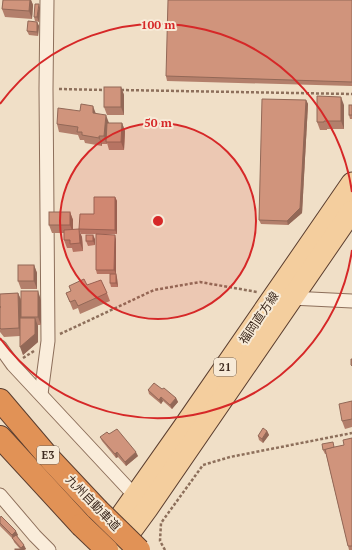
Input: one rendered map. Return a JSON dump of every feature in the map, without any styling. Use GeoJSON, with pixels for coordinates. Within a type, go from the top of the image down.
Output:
{"type":"FeatureCollection","features":[{"type":"Feature","properties":{"kind":"highway","name":"九州自動車道"},"geometry":{"type":"LineString","coordinates":[[0,400],[97,509],[140,550]]}},
{"type":"Feature","properties":{"kind":"highway","name":"九州自動車道"},"geometry":{"type":"LineString","coordinates":[[0,436],[81,525],[107,550]]}},
{"type":"Feature","properties":{"kind":"main road","name":"福岡直方線"},"geometry":{"type":"LineString","coordinates":[[117,550],[147,509],[283,297],[352,183]]}},
{"type":"Feature","properties":{"kind":"main road","name":"福岡直方線"},"geometry":{"type":"LineString","coordinates":[[96,550],[283,297],[352,211]]}},
{"type":"Feature","properties":{"kind":"street"},"geometry":{"type":"LineString","coordinates":[[41,394],[48,340],[46,89],[47,0]]}},
{"type":"Feature","properties":{"kind":"street"},"geometry":{"type":"LineString","coordinates":[[283,297],[352,301]]}},
{"type":"Feature","properties":{"kind":"street"},"geometry":{"type":"LineString","coordinates":[[0,347],[13,365],[136,497]]}},
{"type":"Feature","properties":{"kind":"street"},"geometry":{"type":"LineString","coordinates":[[0,495],[35,536],[50,550]]}},
{"type":"Feature","properties":{"kind":"path"},"geometry":{"type":"LineString","coordinates":[[46,89],[109,90]]}},
{"type":"Feature","properties":{"kind":"path"},"geometry":{"type":"LineString","coordinates":[[117,90],[352,94]]}},
{"type":"Feature","properties":{"kind":"path"},"geometry":{"type":"LineString","coordinates":[[13,365],[48,340],[70,328],[154,290],[200,282],[283,297]]}},
{"type":"Feature","properties":{"kind":"path"},"geometry":{"type":"LineString","coordinates":[[165,550],[160,541],[161,523],[203,465],[230,456],[352,433]]}},
{"type":"Feature","properties":{"kind":"building"},"geometry":{"type":"Polygon","coordinates":[[[3,0],[30,0],[29,11],[2,9],[3,0]]]}},
{"type":"Feature","properties":{"kind":"building"},"geometry":{"type":"Polygon","coordinates":[[[168,0],[352,0],[352,82],[166,76],[168,0]]]}},
{"type":"Feature","properties":{"kind":"building"},"geometry":{"type":"Polygon","coordinates":[[[35,4],[39,4],[37,17],[34,17],[35,4]]]}},
{"type":"Feature","properties":{"kind":"building"},"geometry":{"type":"Polygon","coordinates":[[[28,21],[37,22],[37,32],[27,31],[28,21]]]}},
{"type":"Feature","properties":{"kind":"building"},"geometry":{"type":"Polygon","coordinates":[[[104,87],[121,87],[121,107],[104,107],[104,87]]]}},
{"type":"Feature","properties":{"kind":"building"},"geometry":{"type":"Polygon","coordinates":[[[317,96],[341,97],[341,121],[317,122],[317,96]]]}},
{"type":"Feature","properties":{"kind":"building"},"geometry":{"type":"Polygon","coordinates":[[[262,99],[306,100],[300,208],[287,221],[259,220],[262,99]]]}},
{"type":"Feature","properties":{"kind":"building"},"geometry":{"type":"Polygon","coordinates":[[[81,104],[93,106],[93,113],[106,115],[104,136],[99,136],[99,138],[82,135],[82,132],[77,132],[78,127],[57,124],[58,108],[80,111],[81,104]]]}},
{"type":"Feature","properties":{"kind":"building"},"geometry":{"type":"Polygon","coordinates":[[[349,105],[352,105],[352,115],[349,115],[349,105]]]}},
{"type":"Feature","properties":{"kind":"building"},"geometry":{"type":"Polygon","coordinates":[[[107,123],[122,123],[121,142],[106,142],[107,123]]]}},
{"type":"Feature","properties":{"kind":"building"},"geometry":{"type":"Polygon","coordinates":[[[94,197],[115,197],[115,230],[79,229],[80,214],[94,214],[94,197]]]}},
{"type":"Feature","properties":{"kind":"building"},"geometry":{"type":"Polygon","coordinates":[[[49,212],[70,212],[70,225],[49,225],[49,212]]]}},
{"type":"Feature","properties":{"kind":"building"},"geometry":{"type":"Polygon","coordinates":[[[79,229],[80,243],[70,244],[70,240],[64,240],[64,230],[79,229]]]}},
{"type":"Feature","properties":{"kind":"building"},"geometry":{"type":"Polygon","coordinates":[[[96,234],[115,235],[114,270],[96,270],[96,234]]]}},
{"type":"Feature","properties":{"kind":"building"},"geometry":{"type":"Polygon","coordinates":[[[86,235],[93,235],[93,241],[86,241],[86,235]]]}},
{"type":"Feature","properties":{"kind":"building"},"geometry":{"type":"Polygon","coordinates":[[[18,265],[34,265],[34,281],[18,281],[18,265]]]}},
{"type":"Feature","properties":{"kind":"building"},"geometry":{"type":"Polygon","coordinates":[[[110,274],[116,274],[116,283],[110,283],[110,274]]]}},
{"type":"Feature","properties":{"kind":"building"},"geometry":{"type":"Polygon","coordinates":[[[84,279],[87,285],[101,280],[107,293],[78,306],[75,300],[70,302],[66,293],[71,291],[69,286],[84,279]]]}},
{"type":"Feature","properties":{"kind":"building"},"geometry":{"type":"Polygon","coordinates":[[[21,291],[38,291],[38,317],[21,317],[21,291]]]}},
{"type":"Feature","properties":{"kind":"building"},"geometry":{"type":"Polygon","coordinates":[[[18,293],[19,328],[0,328],[0,294],[18,293]]]}},
{"type":"Feature","properties":{"kind":"building"},"geometry":{"type":"Polygon","coordinates":[[[20,318],[35,318],[35,334],[20,347],[20,318]]]}},
{"type":"Feature","properties":{"kind":"building"},"geometry":{"type":"Polygon","coordinates":[[[154,383],[162,389],[164,388],[176,398],[170,405],[161,397],[159,400],[148,390],[154,383]]]}},
{"type":"Feature","properties":{"kind":"building"},"geometry":{"type":"Polygon","coordinates":[[[352,401],[352,419],[342,421],[339,404],[352,401]]]}},
{"type":"Feature","properties":{"kind":"building"},"geometry":{"type":"Polygon","coordinates":[[[263,428],[267,431],[262,439],[258,436],[263,428]]]}},
{"type":"Feature","properties":{"kind":"building"},"geometry":{"type":"Polygon","coordinates":[[[117,429],[136,452],[125,462],[117,452],[115,454],[100,437],[107,432],[109,434],[117,429]]]}},
{"type":"Feature","properties":{"kind":"building"},"geometry":{"type":"Polygon","coordinates":[[[352,438],[352,546],[348,546],[325,449],[344,445],[343,440],[352,438]]]}},
{"type":"Feature","properties":{"kind":"building"},"geometry":{"type":"Polygon","coordinates":[[[333,442],[334,447],[323,450],[322,444],[333,442]]]}},
{"type":"Feature","properties":{"kind":"building"},"geometry":{"type":"Polygon","coordinates":[[[1,516],[16,531],[12,535],[0,523],[1,516]]]}},
{"type":"Feature","properties":{"kind":"building"},"geometry":{"type":"Polygon","coordinates":[[[16,535],[24,545],[21,548],[12,538],[16,535]]]}}]}
